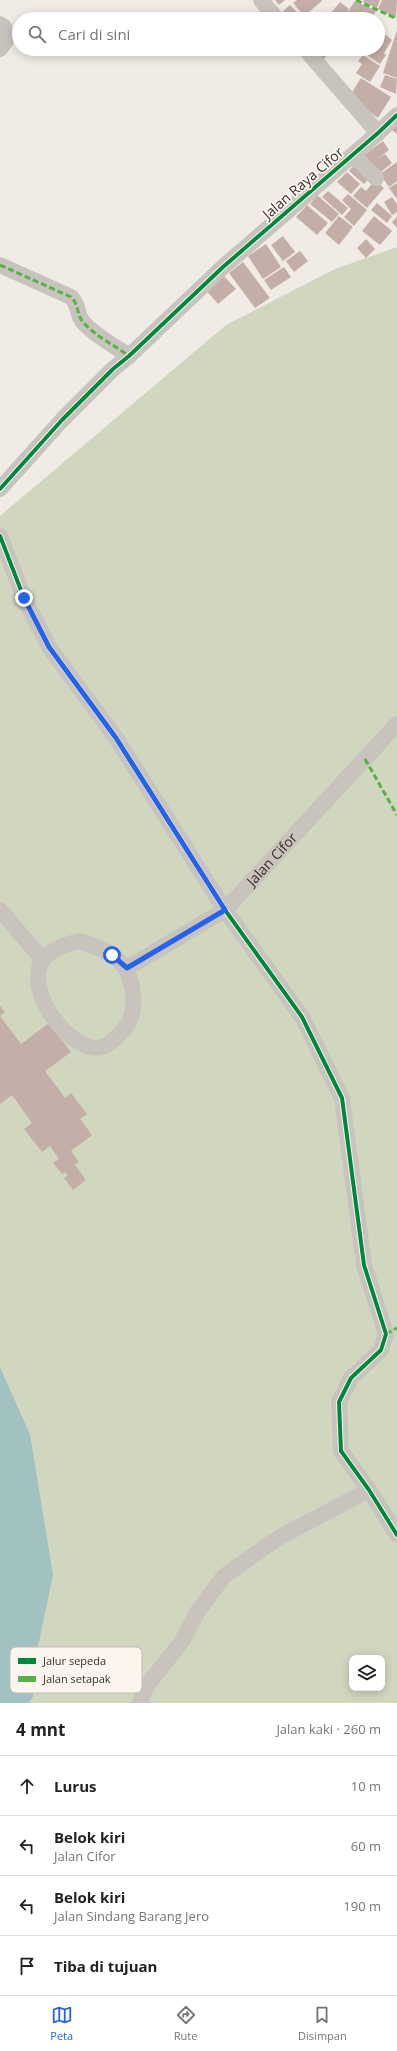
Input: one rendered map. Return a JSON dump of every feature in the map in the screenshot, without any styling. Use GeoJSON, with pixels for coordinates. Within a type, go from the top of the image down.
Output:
{"type":"FeatureCollection","features":[{"type":"Feature","properties":{"kind":"street"},"geometry":{"type":"LineString","coordinates":[[261,0],[271,12]]}},
{"type":"Feature","properties":{"kind":"street"},"geometry":{"type":"LineString","coordinates":[[0,24],[4,27],[6,41],[0,49]]}},
{"type":"Feature","properties":{"kind":"street"},"geometry":{"type":"LineString","coordinates":[[312,56],[378,134]]}},
{"type":"Feature","properties":{"kind":"street","name":"Jalan Raya Cifor"},"geometry":{"type":"LineString","coordinates":[[1,490],[62,420],[113,369],[130,356],[223,267],[378,134],[397,115]]}},
{"type":"Feature","properties":{"kind":"street"},"geometry":{"type":"LineString","coordinates":[[353,155],[376,178]]}},
{"type":"Feature","properties":{"kind":"street"},"geometry":{"type":"LineString","coordinates":[[0,265],[71,297],[78,306],[78,314],[82,321],[95,333],[130,356]]}},
{"type":"Feature","properties":{"kind":"street"},"geometry":{"type":"LineString","coordinates":[[0,536],[24,598],[49,647],[116,738],[225,910],[302,1017],[342,1098],[364,1265],[386,1334],[381,1350],[351,1378],[339,1402],[341,1451],[369,1490],[397,1535]]}},
{"type":"Feature","properties":{"kind":"street","name":"Jalan Cifor"},"geometry":{"type":"LineString","coordinates":[[127,968],[225,910],[397,724]]}},
{"type":"Feature","properties":{"kind":"street"},"geometry":{"type":"LineString","coordinates":[[0,910],[42,960]]}},
{"type":"Feature","properties":{"kind":"street"},"geometry":{"type":"LineString","coordinates":[[79,941],[95,946],[112,955],[127,968],[132,987],[134,1007],[126,1025],[118,1037],[108,1044],[97,1048],[79,1044],[59,1025],[40,996],[37,976],[42,960],[59,947],[79,941]]}},
{"type":"Feature","properties":{"kind":"street"},"geometry":{"type":"LineString","coordinates":[[140,1703],[146,1687],[182,1641],[198,1611],[224,1576],[278,1538],[369,1490]]}},
{"type":"Feature","properties":{"kind":"green space"},"geometry":{"type":"Polygon","coordinates":[[[397,247],[397,1703],[29,1703],[33,1697],[33,1693],[142,1693],[142,1647],[34,1647],[30,1434],[0,1367],[0,516],[226,325],[335,269],[397,247]]]}},
{"type":"Feature","properties":{"kind":"water"},"geometry":{"type":"Polygon","coordinates":[[[0,1367],[30,1434],[53,1575],[38,1647],[10,1647],[10,1693],[33,1693],[33,1697],[29,1703],[0,1703],[0,1367]]]}},
{"type":"Feature","properties":{"kind":"building"},"geometry":{"type":"Polygon","coordinates":[[[275,0],[285,0],[279,5],[275,0]]]}},
{"type":"Feature","properties":{"kind":"building"},"geometry":{"type":"Polygon","coordinates":[[[297,0],[322,1],[309,12],[301,12],[293,3],[297,0]]]}},
{"type":"Feature","properties":{"kind":"building"},"geometry":{"type":"Polygon","coordinates":[[[364,0],[380,0],[377,8],[363,2],[364,0]]]}},
{"type":"Feature","properties":{"kind":"building"},"geometry":{"type":"Polygon","coordinates":[[[382,0],[397,0],[396,18],[378,9],[382,0]]]}},
{"type":"Feature","properties":{"kind":"building"},"geometry":{"type":"Polygon","coordinates":[[[355,1],[376,11],[375,12],[348,12],[355,1]]]}},
{"type":"Feature","properties":{"kind":"building"},"geometry":{"type":"Polygon","coordinates":[[[340,2],[349,9],[347,12],[332,12],[340,2]]]}},
{"type":"Feature","properties":{"kind":"building"},"geometry":{"type":"Polygon","coordinates":[[[290,5],[297,12],[284,12],[283,11],[290,5]]]}},
{"type":"Feature","properties":{"kind":"building"},"geometry":{"type":"Polygon","coordinates":[[[397,30],[397,78],[383,73],[397,30]]]}},
{"type":"Feature","properties":{"kind":"building"},"geometry":{"type":"Polygon","coordinates":[[[385,34],[392,40],[385,51],[385,34]]]}},
{"type":"Feature","properties":{"kind":"building"},"geometry":{"type":"Polygon","coordinates":[[[385,54],[386,55],[380,64],[368,56],[385,56],[385,54]]]}},
{"type":"Feature","properties":{"kind":"building"},"geometry":{"type":"Polygon","coordinates":[[[318,56],[326,56],[323,60],[318,56]]]}},
{"type":"Feature","properties":{"kind":"building"},"geometry":{"type":"Polygon","coordinates":[[[362,56],[365,56],[380,66],[370,82],[356,73],[362,64],[358,61],[362,56]]]}},
{"type":"Feature","properties":{"kind":"building"},"geometry":{"type":"Polygon","coordinates":[[[385,75],[397,79],[396,94],[380,87],[385,75]]]}},
{"type":"Feature","properties":{"kind":"building"},"geometry":{"type":"Polygon","coordinates":[[[361,78],[391,97],[378,118],[349,97],[361,78]]]}},
{"type":"Feature","properties":{"kind":"building"},"geometry":{"type":"Polygon","coordinates":[[[397,116],[397,134],[388,127],[397,116]]]}},
{"type":"Feature","properties":{"kind":"building"},"geometry":{"type":"Polygon","coordinates":[[[383,141],[389,150],[375,161],[385,154],[392,163],[376,176],[361,157],[383,141]]]}},
{"type":"Feature","properties":{"kind":"building"},"geometry":{"type":"Polygon","coordinates":[[[397,162],[397,181],[389,187],[380,174],[397,162]]]}},
{"type":"Feature","properties":{"kind":"building"},"geometry":{"type":"Polygon","coordinates":[[[355,164],[369,178],[364,184],[349,171],[355,164]]]}},
{"type":"Feature","properties":{"kind":"building"},"geometry":{"type":"Polygon","coordinates":[[[347,172],[360,184],[351,194],[337,182],[347,172]]]}},
{"type":"Feature","properties":{"kind":"building"},"geometry":{"type":"Polygon","coordinates":[[[375,180],[384,188],[367,208],[353,196],[361,187],[366,191],[375,180]]]}},
{"type":"Feature","properties":{"kind":"building"},"geometry":{"type":"Polygon","coordinates":[[[397,183],[397,199],[389,188],[397,183]]]}},
{"type":"Feature","properties":{"kind":"building"},"geometry":{"type":"Polygon","coordinates":[[[328,191],[348,208],[342,215],[322,197],[328,191]]]}},
{"type":"Feature","properties":{"kind":"building"},"geometry":{"type":"Polygon","coordinates":[[[348,194],[367,210],[354,226],[344,217],[351,209],[342,200],[348,194]]]}},
{"type":"Feature","properties":{"kind":"building"},"geometry":{"type":"Polygon","coordinates":[[[317,195],[339,214],[332,222],[310,204],[317,195]]]}},
{"type":"Feature","properties":{"kind":"building"},"geometry":{"type":"Polygon","coordinates":[[[392,197],[397,204],[397,212],[392,215],[384,202],[392,197]]]}},
{"type":"Feature","properties":{"kind":"building"},"geometry":{"type":"Polygon","coordinates":[[[377,203],[392,216],[387,223],[371,210],[377,203]]]}},
{"type":"Feature","properties":{"kind":"building"},"geometry":{"type":"Polygon","coordinates":[[[307,205],[328,223],[317,235],[296,217],[307,205]]]}},
{"type":"Feature","properties":{"kind":"building"},"geometry":{"type":"Polygon","coordinates":[[[339,216],[353,227],[339,245],[325,233],[339,216]]]}},
{"type":"Feature","properties":{"kind":"building"},"geometry":{"type":"Polygon","coordinates":[[[374,216],[392,231],[380,245],[362,231],[374,216]]]}},
{"type":"Feature","properties":{"kind":"building"},"geometry":{"type":"Polygon","coordinates":[[[397,217],[397,228],[392,222],[397,217]]]}},
{"type":"Feature","properties":{"kind":"building"},"geometry":{"type":"Polygon","coordinates":[[[283,236],[295,252],[283,261],[271,245],[283,236]]]}},
{"type":"Feature","properties":{"kind":"building"},"geometry":{"type":"Polygon","coordinates":[[[366,239],[375,249],[366,258],[357,248],[366,239]]]}},
{"type":"Feature","properties":{"kind":"building"},"geometry":{"type":"Polygon","coordinates":[[[266,244],[281,267],[263,279],[248,256],[266,244]]]}},
{"type":"Feature","properties":{"kind":"building"},"geometry":{"type":"Polygon","coordinates":[[[300,251],[308,261],[294,272],[286,261],[300,251]]]}},
{"type":"Feature","properties":{"kind":"building"},"geometry":{"type":"Polygon","coordinates":[[[243,262],[270,298],[255,308],[229,273],[243,262]]]}},
{"type":"Feature","properties":{"kind":"building"},"geometry":{"type":"Polygon","coordinates":[[[284,267],[291,277],[271,290],[264,280],[284,267]]]}},
{"type":"Feature","properties":{"kind":"building"},"geometry":{"type":"Polygon","coordinates":[[[222,274],[236,289],[218,304],[205,289],[222,274]]]}},
{"type":"Feature","properties":{"kind":"building"},"geometry":{"type":"Polygon","coordinates":[[[0,1006],[5,1012],[0,1016],[0,1006]]]}},
{"type":"Feature","properties":{"kind":"building"},"geometry":{"type":"Polygon","coordinates":[[[0,1016],[21,1044],[49,1023],[71,1052],[45,1071],[65,1098],[71,1093],[87,1114],[80,1119],[92,1135],[71,1151],[79,1162],[75,1165],[86,1180],[73,1190],[64,1178],[68,1175],[65,1172],[62,1174],[53,1163],[59,1159],[50,1146],[42,1152],[24,1129],[32,1123],[12,1095],[0,1104],[0,1016]]]}},
{"type":"Feature","properties":{"kind":"marked path"},"geometry":{"type":"LineString","coordinates":[[356,0],[382,12]]}},
{"type":"Feature","properties":{"kind":"marked path"},"geometry":{"type":"LineString","coordinates":[[385,13],[397,19]]}},
{"type":"Feature","properties":{"kind":"marked path"},"geometry":{"type":"LineString","coordinates":[[0,265],[71,297],[76,304],[79,316],[83,322],[99,336],[129,356]]}},
{"type":"Feature","properties":{"kind":"marked path"},"geometry":{"type":"LineString","coordinates":[[365,759],[397,815]]}},
{"type":"Feature","properties":{"kind":"marked path"},"geometry":{"type":"LineString","coordinates":[[386,1334],[397,1328]]}},
{"type":"Feature","properties":{"kind":"cycle path"},"geometry":{"type":"LineString","coordinates":[[0,489],[62,420],[113,369],[129,356],[223,267],[397,115]]}},
{"type":"Feature","properties":{"kind":"cycle path"},"geometry":{"type":"LineString","coordinates":[[0,536],[24,598],[49,647],[116,738],[225,910],[302,1017],[342,1098],[364,1265],[386,1334],[381,1350],[351,1378],[339,1402],[341,1451],[369,1490],[397,1535]]}},
{"type":"Feature","properties":{"kind":"route"},"geometry":{"type":"LineString","coordinates":[[24,598],[49,647],[116,738],[225,910],[127,968],[112,955]]}}]}
